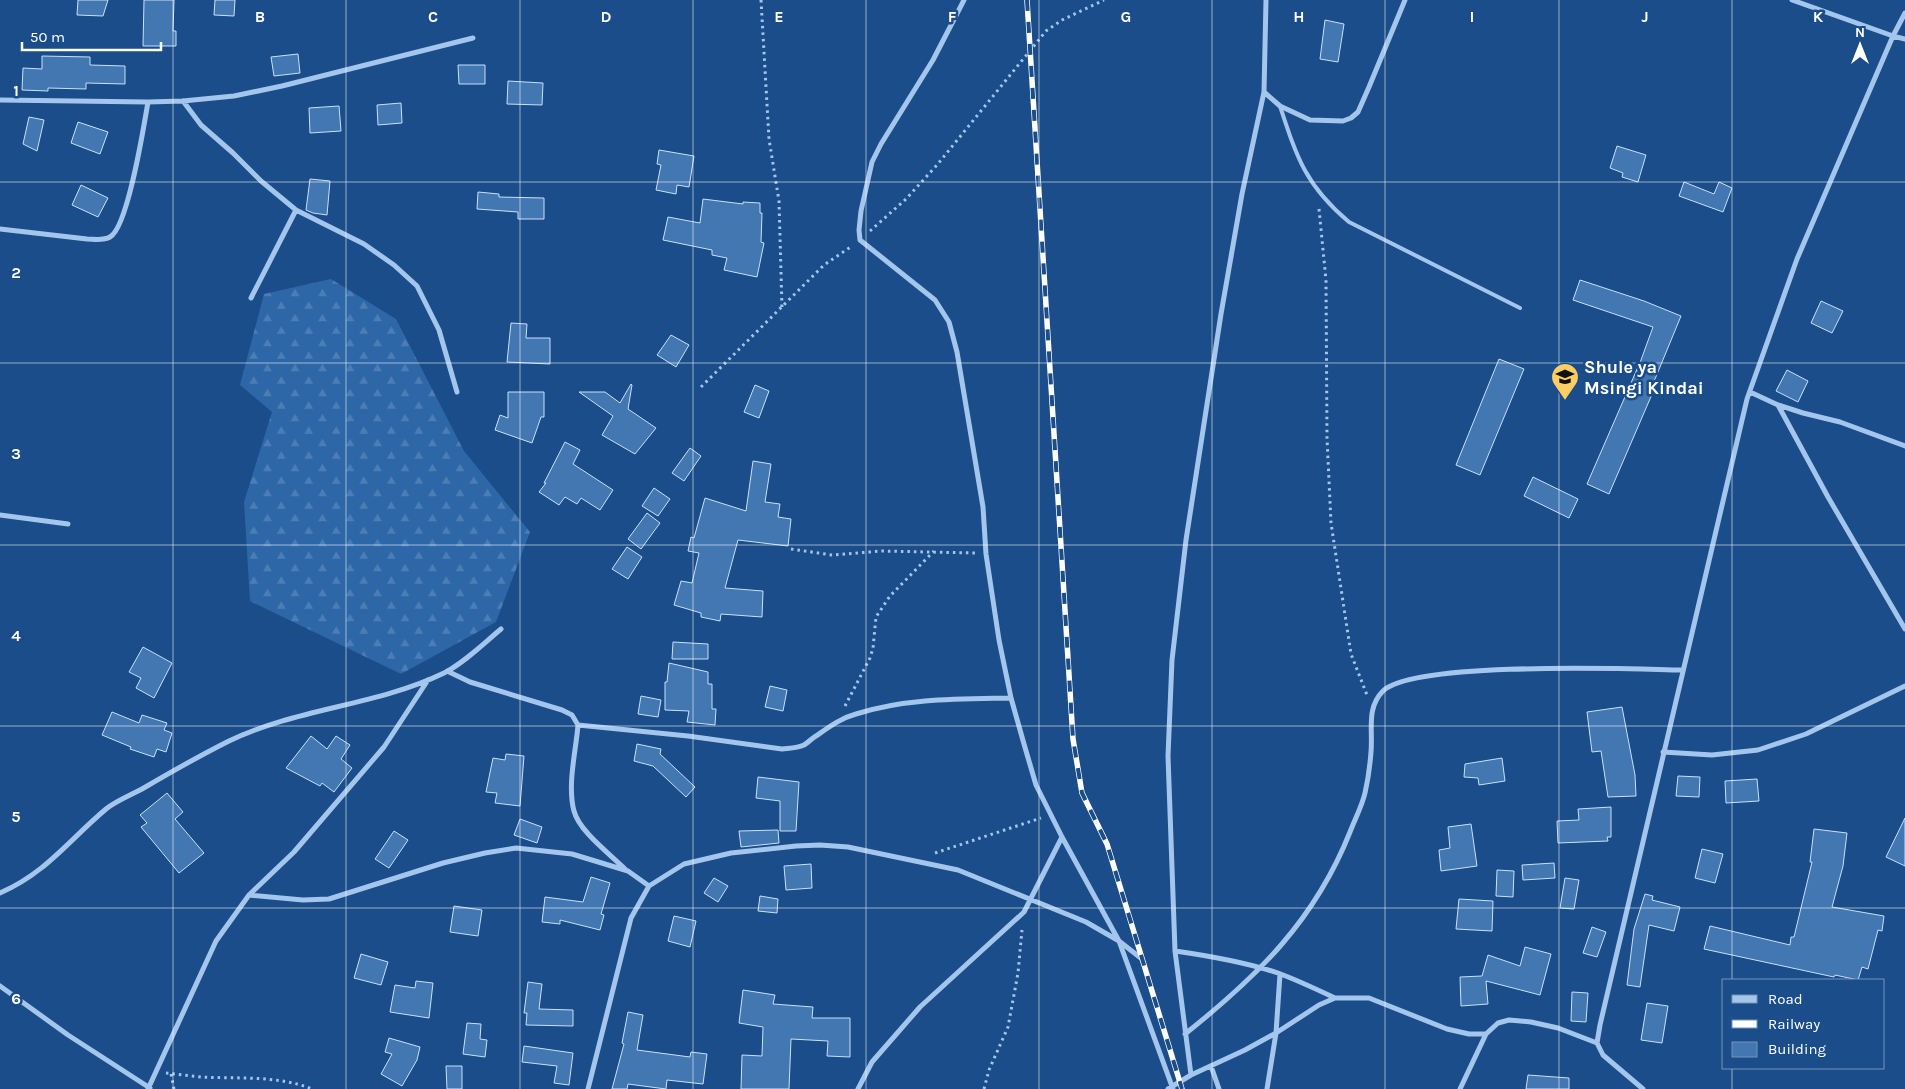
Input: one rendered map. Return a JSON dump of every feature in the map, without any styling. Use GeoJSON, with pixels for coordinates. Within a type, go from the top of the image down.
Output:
{"type":"FeatureCollection","features":[{"type":"Feature","properties":{"kind":"street"},"geometry":{"type":"LineString","coordinates":[[964,0],[933,60],[881,144],[872,162],[861,211],[859,230],[860,240],[936,300],[949,322],[957,352],[981,497],[986,554],[999,640],[1011,698],[1036,784],[1062,837],[1119,941],[1171,1088],[1191,1074],[1246,1050],[1319,1005],[1335,998]]}},
{"type":"Feature","properties":{"kind":"street"},"geometry":{"type":"LineString","coordinates":[[1191,1074],[1176,951],[1168,756],[1172,660],[1186,540],[1221,314],[1242,194],[1264,92],[1266,0]]}},
{"type":"Feature","properties":{"kind":"street"},"geometry":{"type":"LineString","coordinates":[[1264,92],[1280,106],[1310,120],[1343,121],[1351,118],[1358,112],[1362,104],[1405,0]]}},
{"type":"Feature","properties":{"kind":"street"},"geometry":{"type":"LineString","coordinates":[[1792,0],[1905,39]]}},
{"type":"Feature","properties":{"kind":"street"},"geometry":{"type":"LineString","coordinates":[[1643,1089],[1603,1055],[1597,1043],[1663,752],[1750,392],[1797,259],[1893,36],[1905,13]]}},
{"type":"Feature","properties":{"kind":"street"},"geometry":{"type":"LineString","coordinates":[[0,100],[148,102],[234,96],[282,86],[473,38]]}},
{"type":"Feature","properties":{"kind":"street"},"geometry":{"type":"LineString","coordinates":[[183,101],[201,125],[261,181],[296,210],[364,244],[394,265],[417,286],[439,330],[457,392]]}},
{"type":"Feature","properties":{"kind":"street"},"geometry":{"type":"LineString","coordinates":[[0,229],[99,240],[109,237],[116,231],[124,210],[139,150],[148,102]]}},
{"type":"Feature","properties":{"kind":"street"},"geometry":{"type":"LineString","coordinates":[[251,298],[296,210]]}},
{"type":"Feature","properties":{"kind":"street"},"geometry":{"type":"LineString","coordinates":[[1750,392],[1778,405],[1840,422],[1905,446]]}},
{"type":"Feature","properties":{"kind":"street"},"geometry":{"type":"LineString","coordinates":[[1778,405],[1828,497],[1905,629]]}},
{"type":"Feature","properties":{"kind":"street"},"geometry":{"type":"LineString","coordinates":[[0,515],[68,524]]}},
{"type":"Feature","properties":{"kind":"street"},"geometry":{"type":"LineString","coordinates":[[0,893],[16,886],[41,870],[108,808],[229,741],[273,723],[404,690],[447,671],[501,629]]}},
{"type":"Feature","properties":{"kind":"street"},"geometry":{"type":"LineString","coordinates":[[1185,1034],[1225,1002],[1262,968],[1296,928],[1321,891],[1340,856],[1365,794],[1371,752],[1373,707],[1384,690],[1402,682],[1444,674],[1495,670],[1683,670]]}},
{"type":"Feature","properties":{"kind":"street"},"geometry":{"type":"LineString","coordinates":[[447,671],[470,682],[562,710],[572,715],[578,725],[572,793],[574,811],[582,825],[628,871],[649,886]]}},
{"type":"Feature","properties":{"kind":"street"},"geometry":{"type":"LineString","coordinates":[[0,986],[149,1088],[216,941],[248,895],[294,852],[384,747],[428,680]]}},
{"type":"Feature","properties":{"kind":"street"},"geometry":{"type":"LineString","coordinates":[[1663,752],[1712,755],[1758,750],[1806,734],[1905,686]]}},
{"type":"Feature","properties":{"kind":"street"},"geometry":{"type":"LineString","coordinates":[[578,725],[697,737],[782,749],[795,748],[806,744],[836,722],[855,714],[910,702],[1011,698]]}},
{"type":"Feature","properties":{"kind":"street"},"geometry":{"type":"LineString","coordinates":[[858,1089],[872,1062],[920,1007],[1024,912],[1062,837]]}},
{"type":"Feature","properties":{"kind":"street"},"geometry":{"type":"LineString","coordinates":[[588,1089],[631,918],[649,886],[684,864],[731,853],[820,844],[848,847],[916,860],[958,870],[1086,922],[1119,941],[1142,959]]}},
{"type":"Feature","properties":{"kind":"street"},"geometry":{"type":"LineString","coordinates":[[248,895],[303,900],[329,899],[443,863],[516,848],[572,854],[628,871]]}},
{"type":"Feature","properties":{"kind":"street"},"geometry":{"type":"LineString","coordinates":[[1176,951],[1262,968],[1335,998],[1369,998],[1447,1029],[1469,1034],[1486,1034]]}},
{"type":"Feature","properties":{"kind":"street"},"geometry":{"type":"LineString","coordinates":[[1267,1089],[1276,1033],[1280,974]]}},
{"type":"Feature","properties":{"kind":"street"},"geometry":{"type":"LineString","coordinates":[[1460,1089],[1486,1034],[1498,1024],[1509,1020],[1531,1022],[1558,1028],[1597,1043]]}},
{"type":"Feature","properties":{"kind":"street"},"geometry":{"type":"LineString","coordinates":[[1211,1066],[1219,1089]]}},
{"type":"Feature","properties":{"kind":"lane"},"geometry":{"type":"LineString","coordinates":[[1280,106],[1297,158],[1317,191],[1349,222],[1520,308]]}},
{"type":"Feature","properties":{"kind":"path"},"geometry":{"type":"LineString","coordinates":[[760,0],[769,139],[779,201],[782,308]]}},
{"type":"Feature","properties":{"kind":"path"},"geometry":{"type":"LineString","coordinates":[[701,387],[824,266],[860,240],[906,199],[937,165],[1046,31],[1062,20],[1104,0]]}},
{"type":"Feature","properties":{"kind":"path"},"geometry":{"type":"LineString","coordinates":[[1317,191],[1325,258],[1327,438],[1331,523],[1351,654],[1360,680],[1373,707]]}},
{"type":"Feature","properties":{"kind":"path"},"geometry":{"type":"LineString","coordinates":[[790,549],[832,555],[866,551],[986,554]]}},
{"type":"Feature","properties":{"kind":"path"},"geometry":{"type":"LineString","coordinates":[[836,722],[870,658],[873,648],[876,617],[890,596],[934,552]]}},
{"type":"Feature","properties":{"kind":"path"},"geometry":{"type":"LineString","coordinates":[[916,860],[959,844],[1051,815]]}},
{"type":"Feature","properties":{"kind":"path"},"geometry":{"type":"LineString","coordinates":[[984,1089],[989,1070],[1008,1027],[1018,973],[1024,912]]}},
{"type":"Feature","properties":{"kind":"path"},"geometry":{"type":"LineString","coordinates":[[155,1072],[200,1077],[252,1078],[284,1082],[312,1089]]}},
{"type":"Feature","properties":{"kind":"path"},"geometry":{"type":"LineString","coordinates":[[171,1074],[174,1089]]}},
{"type":"Feature","properties":{"kind":"green space"},"geometry":{"type":"Polygon","coordinates":[[[331,279],[396,319],[464,451],[530,532],[496,622],[401,674],[250,601],[244,502],[272,412],[240,385],[264,294],[331,279]]]}},
{"type":"Feature","properties":{"kind":"building"},"geometry":{"type":"Polygon","coordinates":[[[78,0],[108,0],[103,16],[77,15],[78,0]]]}},
{"type":"Feature","properties":{"kind":"building"},"geometry":{"type":"Polygon","coordinates":[[[144,0],[174,0],[173,31],[176,31],[176,46],[143,46],[144,0]]]}},
{"type":"Feature","properties":{"kind":"building"},"geometry":{"type":"Polygon","coordinates":[[[215,0],[235,0],[234,16],[214,15],[215,0]]]}},
{"type":"Feature","properties":{"kind":"building"},"geometry":{"type":"Polygon","coordinates":[[[1325,20],[1344,24],[1338,62],[1320,59],[1325,20]]]}},
{"type":"Feature","properties":{"kind":"building"},"geometry":{"type":"Polygon","coordinates":[[[298,54],[300,73],[274,76],[271,57],[298,54]]]}},
{"type":"Feature","properties":{"kind":"building"},"geometry":{"type":"Polygon","coordinates":[[[42,56],[90,57],[90,65],[125,66],[125,84],[86,83],[86,89],[48,88],[48,91],[22,90],[23,68],[42,69],[42,56]]]}},
{"type":"Feature","properties":{"kind":"building"},"geometry":{"type":"Polygon","coordinates":[[[458,65],[485,65],[485,84],[459,84],[458,65]]]}},
{"type":"Feature","properties":{"kind":"building"},"geometry":{"type":"Polygon","coordinates":[[[508,81],[543,83],[542,105],[507,104],[508,81]]]}},
{"type":"Feature","properties":{"kind":"building"},"geometry":{"type":"Polygon","coordinates":[[[401,103],[402,123],[378,125],[377,105],[401,103]]]}},
{"type":"Feature","properties":{"kind":"building"},"geometry":{"type":"Polygon","coordinates":[[[339,106],[341,131],[310,133],[309,108],[339,106]]]}},
{"type":"Feature","properties":{"kind":"building"},"geometry":{"type":"Polygon","coordinates":[[[29,117],[44,120],[37,151],[23,144],[29,117]]]}},
{"type":"Feature","properties":{"kind":"building"},"geometry":{"type":"Polygon","coordinates":[[[78,122],[108,132],[100,154],[71,143],[78,122]]]}},
{"type":"Feature","properties":{"kind":"building"},"geometry":{"type":"Polygon","coordinates":[[[1617,146],[1646,155],[1638,182],[1622,177],[1623,173],[1610,168],[1617,146]]]}},
{"type":"Feature","properties":{"kind":"building"},"geometry":{"type":"Polygon","coordinates":[[[659,150],[694,156],[689,187],[677,185],[676,194],[656,190],[661,165],[657,164],[659,150]]]}},
{"type":"Feature","properties":{"kind":"building"},"geometry":{"type":"Polygon","coordinates":[[[310,179],[330,181],[327,215],[306,210],[310,179]]]}},
{"type":"Feature","properties":{"kind":"building"},"geometry":{"type":"Polygon","coordinates":[[[1684,182],[1714,194],[1719,182],[1732,188],[1723,212],[1679,196],[1684,182]]]}},
{"type":"Feature","properties":{"kind":"building"},"geometry":{"type":"Polygon","coordinates":[[[81,185],[108,198],[98,217],[72,205],[81,185]]]}},
{"type":"Feature","properties":{"kind":"building"},"geometry":{"type":"Polygon","coordinates":[[[478,192],[499,194],[499,197],[544,198],[544,219],[518,219],[518,212],[477,209],[478,192]]]}},
{"type":"Feature","properties":{"kind":"building"},"geometry":{"type":"Polygon","coordinates":[[[703,199],[743,204],[743,202],[760,203],[760,213],[762,213],[761,242],[764,243],[757,277],[724,270],[727,258],[712,255],[712,250],[663,240],[668,217],[700,223],[703,199]]]}},
{"type":"Feature","properties":{"kind":"building"},"geometry":{"type":"Polygon","coordinates":[[[1580,280],[1644,301],[1681,316],[1653,384],[1656,385],[1609,494],[1587,484],[1641,360],[1653,327],[1573,300],[1580,280]]]}},
{"type":"Feature","properties":{"kind":"building"},"geometry":{"type":"Polygon","coordinates":[[[1821,301],[1843,311],[1832,333],[1811,323],[1821,301]]]}},
{"type":"Feature","properties":{"kind":"building"},"geometry":{"type":"Polygon","coordinates":[[[511,323],[527,324],[526,338],[550,338],[550,364],[507,362],[511,323]]]}},
{"type":"Feature","properties":{"kind":"building"},"geometry":{"type":"Polygon","coordinates":[[[671,335],[689,345],[676,367],[657,355],[671,335]]]}},
{"type":"Feature","properties":{"kind":"building"},"geometry":{"type":"Polygon","coordinates":[[[1499,359],[1524,369],[1480,475],[1456,465],[1499,359]]]}},
{"type":"Feature","properties":{"kind":"building"},"geometry":{"type":"Polygon","coordinates":[[[1787,370],[1808,381],[1798,402],[1776,391],[1787,370]]]}},
{"type":"Feature","properties":{"kind":"building"},"geometry":{"type":"Polygon","coordinates":[[[631,384],[628,409],[656,428],[635,454],[602,435],[613,416],[579,392],[605,392],[620,403],[631,384]]]}},
{"type":"Feature","properties":{"kind":"building"},"geometry":{"type":"Polygon","coordinates":[[[755,385],[769,391],[759,418],[744,412],[755,385]]]}},
{"type":"Feature","properties":{"kind":"building"},"geometry":{"type":"Polygon","coordinates":[[[508,392],[544,392],[544,417],[541,417],[532,443],[495,430],[500,415],[508,418],[508,392]]]}},
{"type":"Feature","properties":{"kind":"building"},"geometry":{"type":"Polygon","coordinates":[[[565,442],[580,450],[573,464],[613,490],[600,510],[581,498],[577,504],[565,497],[559,505],[539,492],[546,483],[544,483],[565,442]]]}},
{"type":"Feature","properties":{"kind":"building"},"geometry":{"type":"Polygon","coordinates":[[[690,448],[701,456],[684,481],[672,473],[690,448]]]}},
{"type":"Feature","properties":{"kind":"building"},"geometry":{"type":"Polygon","coordinates":[[[753,461],[771,464],[765,502],[780,504],[778,517],[791,519],[788,546],[738,540],[725,588],[763,591],[762,617],[721,614],[720,621],[701,617],[701,613],[674,605],[681,581],[692,583],[699,553],[688,551],[691,537],[694,538],[705,498],[746,511],[753,461]]]}},
{"type":"Feature","properties":{"kind":"building"},"geometry":{"type":"Polygon","coordinates":[[[1533,477],[1578,499],[1569,518],[1524,496],[1533,477]]]}},
{"type":"Feature","properties":{"kind":"building"},"geometry":{"type":"Polygon","coordinates":[[[654,488],[670,499],[658,516],[642,506],[654,488]]]}},
{"type":"Feature","properties":{"kind":"building"},"geometry":{"type":"Polygon","coordinates":[[[647,513],[660,523],[641,549],[628,539],[647,513]]]}},
{"type":"Feature","properties":{"kind":"building"},"geometry":{"type":"Polygon","coordinates":[[[627,547],[642,557],[628,579],[612,569],[627,547]]]}},
{"type":"Feature","properties":{"kind":"building"},"geometry":{"type":"Polygon","coordinates":[[[673,642],[708,644],[708,659],[672,659],[673,642]]]}},
{"type":"Feature","properties":{"kind":"building"},"geometry":{"type":"Polygon","coordinates":[[[143,647],[172,663],[154,698],[136,688],[141,678],[129,672],[143,647]]]}},
{"type":"Feature","properties":{"kind":"building"},"geometry":{"type":"Polygon","coordinates":[[[669,663],[708,672],[708,684],[712,684],[712,709],[716,709],[715,725],[687,722],[689,711],[665,710],[665,682],[667,682],[669,663]]]}},
{"type":"Feature","properties":{"kind":"building"},"geometry":{"type":"Polygon","coordinates":[[[770,686],[787,690],[783,711],[765,707],[770,686]]]}},
{"type":"Feature","properties":{"kind":"building"},"geometry":{"type":"Polygon","coordinates":[[[641,696],[661,700],[658,717],[638,714],[641,696]]]}},
{"type":"Feature","properties":{"kind":"building"},"geometry":{"type":"Polygon","coordinates":[[[1622,707],[1635,775],[1636,796],[1608,797],[1601,751],[1592,752],[1587,712],[1622,707]]]}},
{"type":"Feature","properties":{"kind":"building"},"geometry":{"type":"Polygon","coordinates":[[[112,712],[139,723],[142,715],[167,723],[164,730],[172,733],[166,752],[157,749],[154,757],[130,749],[131,747],[102,735],[112,712]]]}},
{"type":"Feature","properties":{"kind":"building"},"geometry":{"type":"Polygon","coordinates":[[[311,736],[327,749],[336,736],[350,745],[341,759],[352,768],[334,792],[322,783],[320,786],[286,768],[311,736]]]}},
{"type":"Feature","properties":{"kind":"building"},"geometry":{"type":"Polygon","coordinates":[[[637,744],[661,749],[660,754],[695,787],[686,797],[653,766],[634,761],[637,744]]]}},
{"type":"Feature","properties":{"kind":"building"},"geometry":{"type":"Polygon","coordinates":[[[506,754],[524,756],[520,806],[495,803],[497,793],[486,792],[493,758],[505,760],[506,754]]]}},
{"type":"Feature","properties":{"kind":"building"},"geometry":{"type":"Polygon","coordinates":[[[1502,758],[1505,781],[1479,785],[1478,778],[1464,777],[1465,764],[1502,758]]]}},
{"type":"Feature","properties":{"kind":"building"},"geometry":{"type":"Polygon","coordinates":[[[1678,776],[1700,777],[1699,797],[1676,796],[1678,776]]]}},
{"type":"Feature","properties":{"kind":"building"},"geometry":{"type":"Polygon","coordinates":[[[758,777],[799,782],[796,831],[780,831],[780,801],[756,798],[758,777]]]}},
{"type":"Feature","properties":{"kind":"building"},"geometry":{"type":"Polygon","coordinates":[[[1757,779],[1759,801],[1726,803],[1725,781],[1757,779]]]}},
{"type":"Feature","properties":{"kind":"building"},"geometry":{"type":"Polygon","coordinates":[[[167,793],[183,812],[175,819],[204,853],[179,873],[141,827],[147,823],[140,815],[167,793]]]}},
{"type":"Feature","properties":{"kind":"building"},"geometry":{"type":"Polygon","coordinates":[[[1611,807],[1611,837],[1607,837],[1608,841],[1558,843],[1557,821],[1579,820],[1578,809],[1611,807]]]}},
{"type":"Feature","properties":{"kind":"building"},"geometry":{"type":"Polygon","coordinates":[[[1905,818],[1905,866],[1886,857],[1905,818]]]}},
{"type":"Feature","properties":{"kind":"building"},"geometry":{"type":"Polygon","coordinates":[[[520,819],[542,827],[537,843],[514,835],[520,819]]]}},
{"type":"Feature","properties":{"kind":"building"},"geometry":{"type":"Polygon","coordinates":[[[1471,824],[1477,866],[1441,871],[1439,850],[1450,848],[1448,827],[1471,824]]]}},
{"type":"Feature","properties":{"kind":"building"},"geometry":{"type":"Polygon","coordinates":[[[1814,829],[1847,833],[1843,866],[1832,907],[1884,916],[1882,931],[1878,930],[1868,969],[1862,967],[1858,979],[1835,975],[1834,977],[1704,949],[1710,926],[1790,945],[1791,937],[1794,937],[1812,862],[1810,862],[1814,829]]]}},
{"type":"Feature","properties":{"kind":"building"},"geometry":{"type":"Polygon","coordinates":[[[778,830],[779,843],[741,847],[739,831],[778,830]]]}},
{"type":"Feature","properties":{"kind":"building"},"geometry":{"type":"Polygon","coordinates":[[[394,831],[408,840],[389,868],[375,859],[394,831]]]}},
{"type":"Feature","properties":{"kind":"building"},"geometry":{"type":"Polygon","coordinates":[[[1702,849],[1723,854],[1715,883],[1695,878],[1702,849]]]}},
{"type":"Feature","properties":{"kind":"building"},"geometry":{"type":"Polygon","coordinates":[[[1554,863],[1555,878],[1523,880],[1522,865],[1554,863]]]}},
{"type":"Feature","properties":{"kind":"building"},"geometry":{"type":"Polygon","coordinates":[[[811,864],[812,888],[786,890],[784,866],[811,864]]]}},
{"type":"Feature","properties":{"kind":"building"},"geometry":{"type":"Polygon","coordinates":[[[1497,870],[1514,871],[1513,897],[1496,896],[1497,870]]]}},
{"type":"Feature","properties":{"kind":"building"},"geometry":{"type":"Polygon","coordinates":[[[591,877],[610,883],[601,914],[604,915],[600,930],[560,920],[560,924],[542,922],[545,897],[583,902],[591,877]]]}},
{"type":"Feature","properties":{"kind":"building"},"geometry":{"type":"Polygon","coordinates":[[[714,878],[728,886],[718,902],[704,893],[714,878]]]}},
{"type":"Feature","properties":{"kind":"building"},"geometry":{"type":"Polygon","coordinates":[[[1565,878],[1579,880],[1574,909],[1560,908],[1565,878]]]}},
{"type":"Feature","properties":{"kind":"building"},"geometry":{"type":"Polygon","coordinates":[[[1645,894],[1653,896],[1652,900],[1680,907],[1674,931],[1649,925],[1640,987],[1627,985],[1634,929],[1645,894]]]}},
{"type":"Feature","properties":{"kind":"building"},"geometry":{"type":"Polygon","coordinates":[[[760,896],[778,899],[777,913],[758,911],[760,896]]]}},
{"type":"Feature","properties":{"kind":"building"},"geometry":{"type":"Polygon","coordinates":[[[1459,899],[1493,901],[1492,931],[1456,929],[1459,899]]]}},
{"type":"Feature","properties":{"kind":"building"},"geometry":{"type":"Polygon","coordinates":[[[454,906],[482,910],[478,936],[450,932],[454,906]]]}},
{"type":"Feature","properties":{"kind":"building"},"geometry":{"type":"Polygon","coordinates":[[[674,916],[696,921],[690,947],[668,941],[674,916]]]}},
{"type":"Feature","properties":{"kind":"building"},"geometry":{"type":"Polygon","coordinates":[[[1592,927],[1606,932],[1597,957],[1583,953],[1592,927]]]}},
{"type":"Feature","properties":{"kind":"building"},"geometry":{"type":"Polygon","coordinates":[[[1525,947],[1551,954],[1540,995],[1486,981],[1488,1004],[1461,1006],[1460,977],[1482,976],[1488,955],[1520,966],[1525,947]]]}},
{"type":"Feature","properties":{"kind":"building"},"geometry":{"type":"Polygon","coordinates":[[[361,954],[388,962],[381,985],[354,978],[361,954]]]}},
{"type":"Feature","properties":{"kind":"building"},"geometry":{"type":"Polygon","coordinates":[[[416,981],[433,983],[429,1018],[390,1012],[395,985],[415,988],[416,981]]]}},
{"type":"Feature","properties":{"kind":"building"},"geometry":{"type":"Polygon","coordinates":[[[528,982],[542,984],[539,1009],[573,1010],[573,1026],[526,1025],[527,1013],[524,1013],[528,982]]]}},
{"type":"Feature","properties":{"kind":"building"},"geometry":{"type":"Polygon","coordinates":[[[743,990],[775,995],[773,1004],[813,1007],[812,1018],[850,1018],[850,1057],[827,1056],[828,1041],[791,1039],[789,1089],[741,1089],[742,1055],[762,1056],[763,1027],[739,1023],[743,990]]]}},
{"type":"Feature","properties":{"kind":"building"},"geometry":{"type":"Polygon","coordinates":[[[1572,992],[1588,993],[1586,1022],[1571,1021],[1572,992]]]}},
{"type":"Feature","properties":{"kind":"building"},"geometry":{"type":"Polygon","coordinates":[[[1647,1003],[1668,1006],[1662,1043],[1641,1040],[1647,1003]]]}},
{"type":"Feature","properties":{"kind":"building"},"geometry":{"type":"Polygon","coordinates":[[[628,1012],[643,1015],[637,1050],[690,1057],[691,1052],[707,1054],[703,1084],[667,1080],[666,1089],[628,1084],[627,1089],[612,1089],[624,1044],[622,1043],[628,1012]]]}},
{"type":"Feature","properties":{"kind":"building"},"geometry":{"type":"Polygon","coordinates":[[[467,1023],[481,1024],[480,1039],[487,1040],[485,1057],[463,1054],[467,1023]]]}},
{"type":"Feature","properties":{"kind":"building"},"geometry":{"type":"Polygon","coordinates":[[[389,1038],[420,1047],[417,1060],[402,1086],[381,1074],[392,1054],[385,1052],[389,1038]]]}},
{"type":"Feature","properties":{"kind":"building"},"geometry":{"type":"Polygon","coordinates":[[[524,1046],[573,1053],[569,1085],[554,1083],[557,1066],[522,1062],[524,1046]]]}},
{"type":"Feature","properties":{"kind":"building"},"geometry":{"type":"Polygon","coordinates":[[[446,1066],[462,1066],[462,1089],[447,1089],[446,1066]]]}},
{"type":"Feature","properties":{"kind":"building"},"geometry":{"type":"Polygon","coordinates":[[[1528,1075],[1569,1078],[1569,1089],[1526,1089],[1528,1075]]]}},
{"type":"Feature","properties":{"kind":"railway"},"geometry":{"type":"LineString","coordinates":[[1027,0],[1073,739],[1082,793],[1107,844],[1182,1089]]}},
{"type":"Feature","properties":{"kind":"place","name":"Shule ya Msingi Kindai"},"geometry":{"type":"Point","coordinates":[1565,401]}}]}
